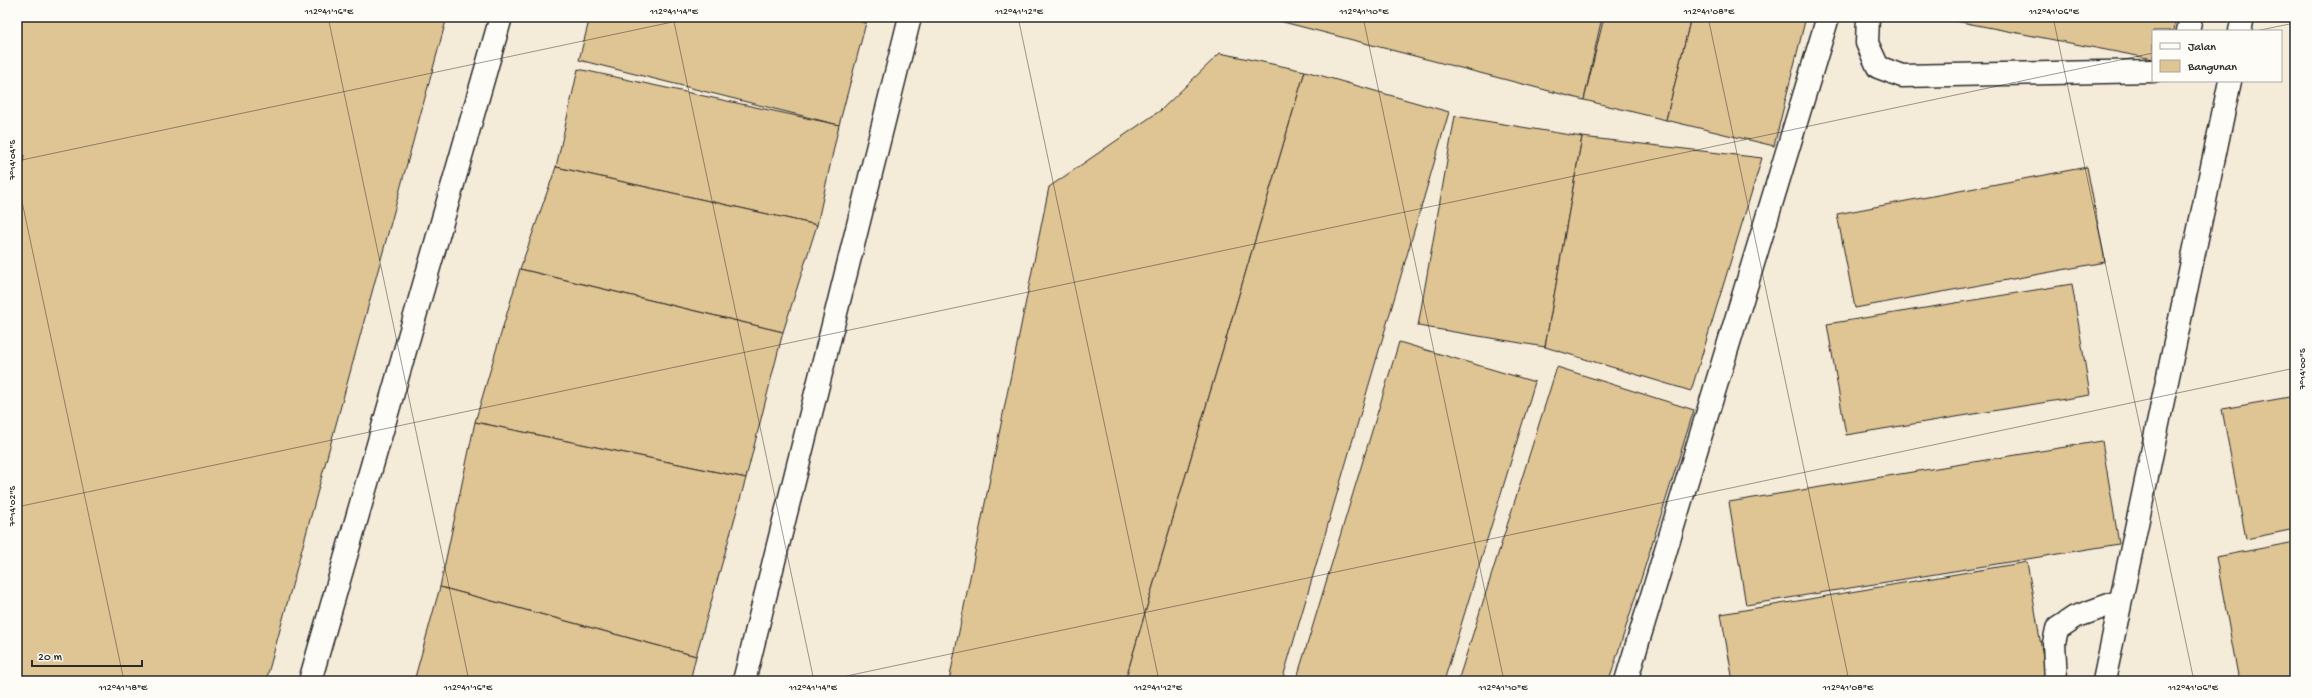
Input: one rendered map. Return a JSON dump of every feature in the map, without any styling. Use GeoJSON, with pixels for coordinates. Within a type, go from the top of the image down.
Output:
{"type":"FeatureCollection","features":[{"type":"Feature","properties":{"kind":"lane"},"geometry":{"type":"LineString","coordinates":[[310,681],[501,17]]}},
{"type":"Feature","properties":{"kind":"lane"},"geometry":{"type":"LineString","coordinates":[[744,681],[910,17]]}},
{"type":"Feature","properties":{"kind":"lane"},"geometry":{"type":"LineString","coordinates":[[1626,681],[1828,17]]}},
{"type":"Feature","properties":{"kind":"lane"},"geometry":{"type":"LineString","coordinates":[[1868,17],[1867,43],[1878,67],[1902,76],[2152,71]]}},
{"type":"Feature","properties":{"kind":"lane"},"geometry":{"type":"LineString","coordinates":[[2188,30],[2191,17]]}},
{"type":"Feature","properties":{"kind":"lane"},"geometry":{"type":"LineString","coordinates":[[2240,30],[2243,17]]}},
{"type":"Feature","properties":{"kind":"lane"},"geometry":{"type":"LineString","coordinates":[[2104,681],[2230,82]]}},
{"type":"Feature","properties":{"kind":"lane"},"geometry":{"type":"LineString","coordinates":[[2056,681],[2054,643],[2057,629],[2075,617],[2120,601]]}},
{"type":"Feature","properties":{"kind":"shaded area"},"geometry":{"type":"Polygon","coordinates":[[[17,17],[2295,17],[2295,681],[17,681],[17,17]]]}},
{"type":"Feature","properties":{"kind":"building"},"geometry":{"type":"Polygon","coordinates":[[[17,17],[447,17],[266,681],[17,681],[17,198],[24,155],[17,153],[17,17]]]}},
{"type":"Feature","properties":{"kind":"building"},"geometry":{"type":"Polygon","coordinates":[[[590,17],[843,17],[866,23],[839,125],[579,60],[590,17]]]}},
{"type":"Feature","properties":{"kind":"building"},"geometry":{"type":"Polygon","coordinates":[[[846,17],[868,17],[866,23],[846,17]]]}},
{"type":"Feature","properties":{"kind":"building"},"geometry":{"type":"Polygon","coordinates":[[[1264,17],[1602,17],[1584,100],[1264,17]]]}},
{"type":"Feature","properties":{"kind":"building"},"geometry":{"type":"Polygon","coordinates":[[[1604,17],[1691,17],[1666,120],[1584,100],[1604,17]]]}},
{"type":"Feature","properties":{"kind":"building"},"geometry":{"type":"Polygon","coordinates":[[[1691,17],[1806,17],[1774,146],[1666,120],[1691,17]]]}},
{"type":"Feature","properties":{"kind":"building"},"geometry":{"type":"Polygon","coordinates":[[[1935,17],[2176,17],[2174,30],[2152,30],[2152,59],[1935,17]]]}},
{"type":"Feature","properties":{"kind":"building"},"geometry":{"type":"Polygon","coordinates":[[[1220,53],[1305,71],[1125,681],[949,681],[1049,187],[1161,110],[1220,53]]]}},
{"type":"Feature","properties":{"kind":"building"},"geometry":{"type":"Polygon","coordinates":[[[578,69],[839,125],[817,225],[556,167],[578,69]]]}},
{"type":"Feature","properties":{"kind":"building"},"geometry":{"type":"Polygon","coordinates":[[[1305,71],[1449,112],[1282,681],[1125,681],[1305,71]]]}},
{"type":"Feature","properties":{"kind":"building"},"geometry":{"type":"Polygon","coordinates":[[[1455,116],[1582,137],[1545,347],[1418,326],[1455,116]]]}},
{"type":"Feature","properties":{"kind":"building"},"geometry":{"type":"Polygon","coordinates":[[[1582,137],[1762,158],[1691,391],[1545,347],[1582,137]]]}},
{"type":"Feature","properties":{"kind":"building"},"geometry":{"type":"Polygon","coordinates":[[[556,167],[817,225],[783,332],[520,269],[556,167]]]}},
{"type":"Feature","properties":{"kind":"building"},"geometry":{"type":"Polygon","coordinates":[[[2087,167],[2105,262],[1855,308],[1837,214],[2087,167]]]}},
{"type":"Feature","properties":{"kind":"building"},"geometry":{"type":"Polygon","coordinates":[[[520,269],[783,332],[746,478],[475,422],[520,269]]]}},
{"type":"Feature","properties":{"kind":"building"},"geometry":{"type":"Polygon","coordinates":[[[2072,284],[2090,395],[1846,435],[1827,324],[2072,284]]]}},
{"type":"Feature","properties":{"kind":"building"},"geometry":{"type":"Polygon","coordinates":[[[1399,342],[1535,382],[1444,681],[1296,681],[1399,342]]]}},
{"type":"Feature","properties":{"kind":"building"},"geometry":{"type":"Polygon","coordinates":[[[1557,367],[1694,410],[1609,681],[1458,681],[1557,367]]]}},
{"type":"Feature","properties":{"kind":"building"},"geometry":{"type":"Polygon","coordinates":[[[2295,396],[2295,529],[2246,539],[2222,409],[2295,396]]]}},
{"type":"Feature","properties":{"kind":"building"},"geometry":{"type":"Polygon","coordinates":[[[475,422],[746,478],[696,656],[440,587],[475,422]]]}},
{"type":"Feature","properties":{"kind":"building"},"geometry":{"type":"Polygon","coordinates":[[[2102,441],[2119,544],[1746,605],[1729,502],[2102,441]]]}},
{"type":"Feature","properties":{"kind":"building"},"geometry":{"type":"Polygon","coordinates":[[[2295,542],[2295,681],[2239,681],[2216,557],[2295,542]]]}},
{"type":"Feature","properties":{"kind":"building"},"geometry":{"type":"Polygon","coordinates":[[[2027,562],[2047,681],[1733,681],[1721,614],[2027,562]]]}},
{"type":"Feature","properties":{"kind":"building"},"geometry":{"type":"Polygon","coordinates":[[[440,587],[696,656],[690,681],[414,681],[440,587]]]}}]}
